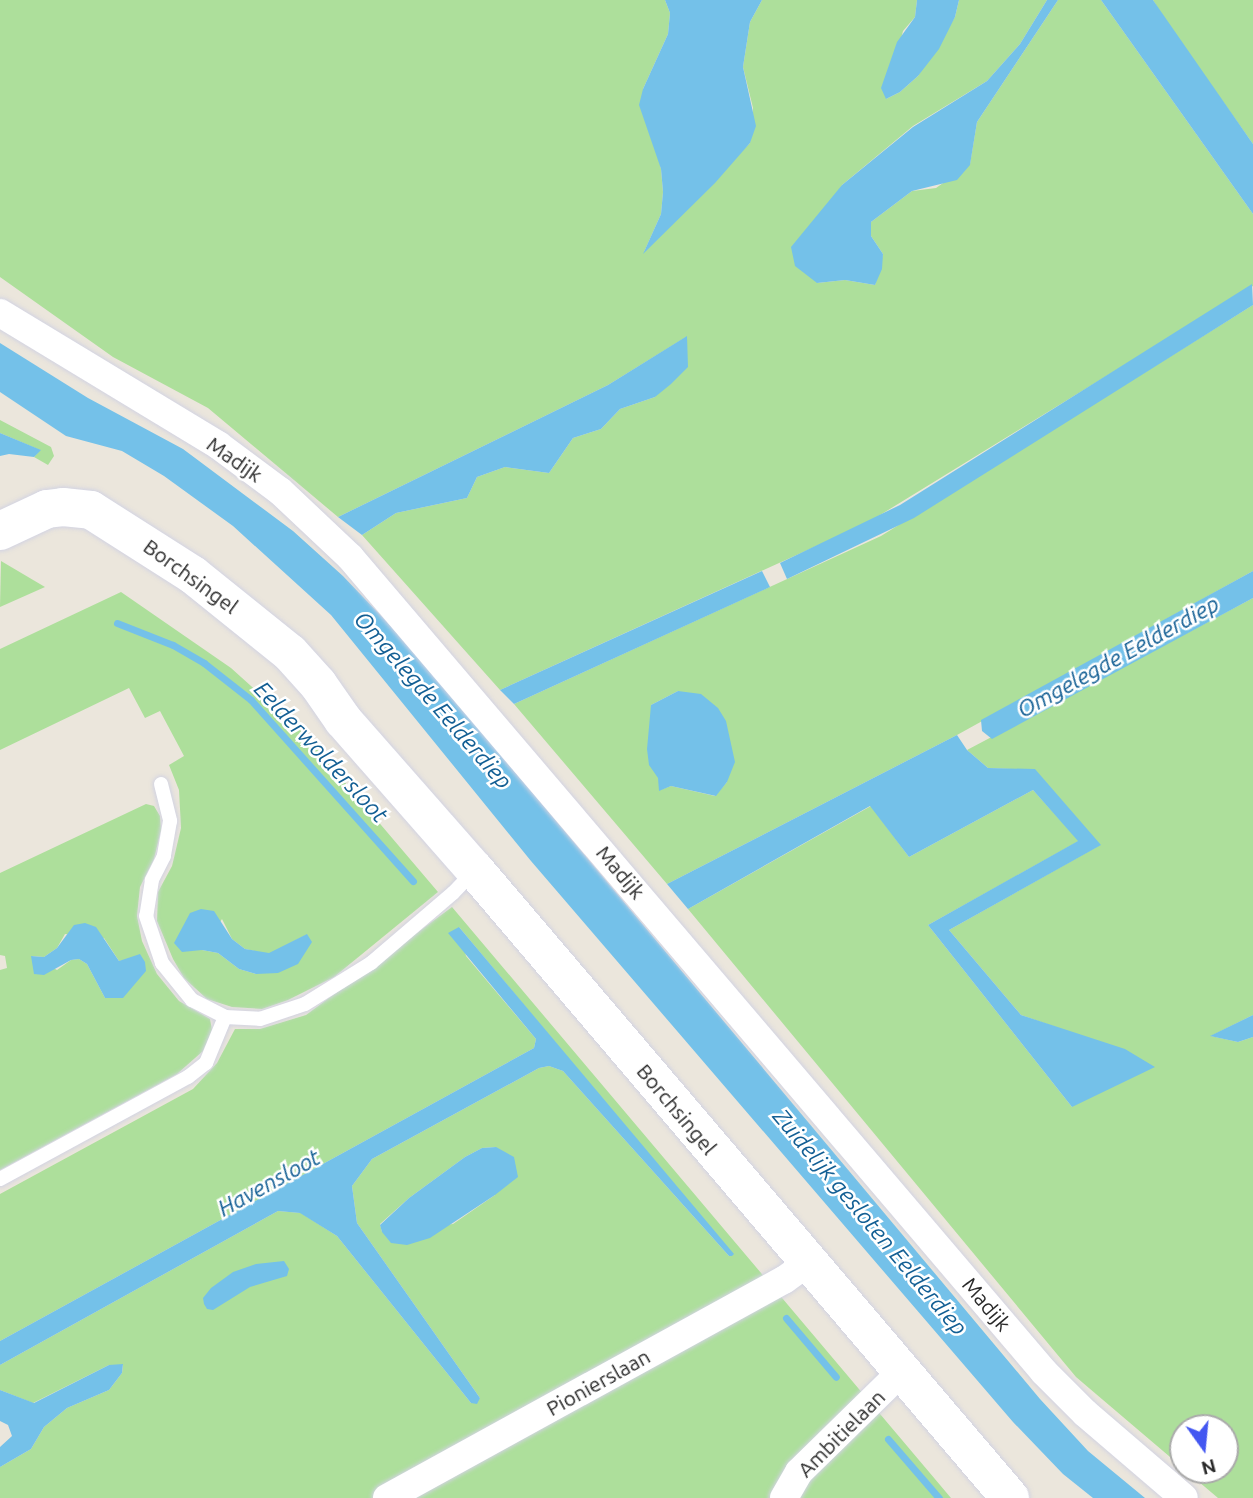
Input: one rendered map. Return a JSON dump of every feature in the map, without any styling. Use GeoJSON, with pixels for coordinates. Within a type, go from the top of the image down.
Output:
{"type":"FeatureCollection","features":[{"type":"Feature","properties":{"kind":"main road","name":"Borchsingel"},"geometry":{"type":"LineString","coordinates":[[2,530],[32,514],[63,507],[91,510],[193,575],[266,631],[318,684],[343,720],[475,870],[807,1263],[1010,1498]]}},
{"type":"Feature","properties":{"kind":"street","name":"Madijk"},"geometry":{"type":"LineString","coordinates":[[0,313],[218,445],[280,491],[350,556],[1044,1372],[1085,1413],[1184,1498]]}},
{"type":"Feature","properties":{"kind":"street","name":"Pionierslaan"},"geometry":{"type":"LineString","coordinates":[[387,1498],[784,1280],[807,1263]]}},
{"type":"Feature","properties":{"kind":"street","name":"Ambitielaan"},"geometry":{"type":"LineString","coordinates":[[784,1498],[799,1472],[902,1371]]}},
{"type":"Feature","properties":{"kind":"lane"},"geometry":{"type":"LineString","coordinates":[[160,784],[170,821],[164,856],[152,880],[146,916],[162,963],[192,1000],[225,1017],[260,1018],[305,1004],[371,962],[475,870]]}},
{"type":"Feature","properties":{"kind":"lane"},"geometry":{"type":"LineString","coordinates":[[0,1179],[188,1077],[206,1063],[225,1017]]}},
{"type":"Feature","properties":{"kind":"green space"},"geometry":{"type":"Polygon","coordinates":[[[0,0],[665,0],[670,13],[668,34],[643,89],[661,169],[663,192],[661,214],[644,252],[750,143],[753,108],[743,67],[750,22],[762,0],[917,0],[915,17],[903,31],[886,99],[900,92],[918,76],[955,17],[959,0],[1047,0],[1020,44],[987,81],[913,126],[842,185],[817,283],[845,280],[875,285],[883,254],[871,236],[871,222],[912,191],[936,188],[970,164],[977,122],[1058,0],[1101,0],[1253,214],[1253,286],[867,523],[500,690],[362,535],[396,513],[467,498],[477,477],[505,467],[549,473],[573,438],[601,429],[620,409],[655,397],[686,337],[608,385],[338,517],[208,408],[113,357],[0,277],[0,0]]]}},
{"type":"Feature","properties":{"kind":"green space"},"geometry":{"type":"Polygon","coordinates":[[[1153,0],[1253,0],[1253,144],[1167,23],[1153,0]]]}},
{"type":"Feature","properties":{"kind":"green space"},"geometry":{"type":"Polygon","coordinates":[[[1253,305],[1253,571],[957,735],[667,884],[514,704],[881,536],[1253,305]],[[678,691],[651,705],[660,790],[671,786],[715,796],[727,782],[678,691]]]}},
{"type":"Feature","properties":{"kind":"green space"},"geometry":{"type":"Polygon","coordinates":[[[0,420],[51,447],[54,456],[48,465],[34,457],[40,450],[0,433],[0,420]]]}},
{"type":"Feature","properties":{"kind":"green space"},"geometry":{"type":"Polygon","coordinates":[[[1,561],[45,587],[0,607],[1,561]]]}},
{"type":"Feature","properties":{"kind":"green space"},"geometry":{"type":"Polygon","coordinates":[[[121,592],[231,668],[302,732],[438,892],[334,977],[288,1000],[262,1009],[232,1007],[207,999],[184,978],[157,921],[158,892],[172,866],[181,828],[179,790],[169,765],[184,756],[160,711],[145,718],[129,688],[0,750],[0,649],[121,592]],[[222,919],[202,950],[218,953],[239,969],[256,974],[306,935],[269,954],[245,949],[232,939],[222,919]]]}},
{"type":"Feature","properties":{"kind":"green space"},"geometry":{"type":"Polygon","coordinates":[[[1253,598],[1253,1015],[1211,1036],[1238,1042],[1253,1037],[1253,1498],[1218,1498],[1202,1484],[1239,1484],[1239,1414],[1169,1414],[1169,1456],[1076,1377],[688,909],[871,806],[909,857],[1033,790],[1079,841],[928,925],[1072,1107],[1090,1039],[1021,1015],[949,930],[1100,845],[1035,770],[988,768],[967,750],[1253,598]]]}},
{"type":"Feature","properties":{"kind":"green space"},"geometry":{"type":"Polygon","coordinates":[[[146,804],[154,806],[160,816],[161,830],[154,859],[140,887],[137,916],[142,941],[157,974],[179,1001],[210,1019],[212,1030],[203,1051],[177,1074],[0,1170],[0,970],[7,968],[5,956],[0,955],[0,873],[146,804]],[[65,934],[57,948],[44,957],[31,956],[57,970],[71,960],[79,959],[87,964],[105,998],[128,960],[119,961],[104,938],[65,934]]]}},
{"type":"Feature","properties":{"kind":"green space"},"geometry":{"type":"Polygon","coordinates":[[[452,907],[951,1498],[0,1498],[0,1467],[31,1449],[44,1427],[67,1408],[109,1390],[122,1373],[123,1365],[109,1365],[33,1403],[0,1390],[0,1365],[278,1211],[301,1213],[337,1236],[471,1403],[480,1398],[357,1223],[352,1186],[372,1159],[539,1068],[549,1066],[563,1071],[729,1256],[732,1255],[459,927],[466,956],[536,1039],[534,1048],[0,1341],[0,1194],[193,1089],[217,1063],[235,1029],[260,1029],[306,1015],[452,907]],[[496,1147],[482,1148],[465,1157],[409,1198],[380,1224],[382,1232],[453,1224],[495,1195],[496,1147]]]}},
{"type":"Feature","properties":{"kind":"water"},"geometry":{"type":"Polygon","coordinates":[[[665,0],[762,0],[750,22],[743,67],[756,126],[750,143],[715,183],[643,254],[661,214],[663,192],[661,169],[639,105],[643,89],[668,34],[670,13],[665,0]]]}},
{"type":"Feature","properties":{"kind":"water"},"geometry":{"type":"Polygon","coordinates":[[[917,0],[959,0],[955,17],[939,49],[918,76],[900,92],[886,99],[881,88],[897,42],[915,17],[917,0]]]}},
{"type":"Feature","properties":{"kind":"water"},"geometry":{"type":"Polygon","coordinates":[[[1047,0],[1058,0],[977,122],[970,165],[957,180],[912,191],[871,222],[871,236],[883,254],[882,269],[875,285],[845,280],[817,283],[795,266],[791,247],[842,185],[913,127],[987,81],[1020,44],[1047,0]]]}},
{"type":"Feature","properties":{"kind":"water"},"geometry":{"type":"Polygon","coordinates":[[[1101,0],[1153,0],[1253,144],[1253,214],[1101,0]]]}},
{"type":"Feature","properties":{"kind":"water"},"geometry":{"type":"Polygon","coordinates":[[[1252,284],[1253,305],[914,518],[787,579],[780,563],[900,505],[1252,284]]]}},
{"type":"Feature","properties":{"kind":"water"},"geometry":{"type":"Polygon","coordinates":[[[687,336],[688,367],[671,384],[655,397],[620,409],[601,429],[573,438],[549,473],[505,467],[477,477],[467,498],[396,513],[362,535],[338,517],[608,385],[687,336]]]}},
{"type":"Feature","properties":{"kind":"water"},"geometry":{"type":"Polygon","coordinates":[[[0,343],[88,398],[183,449],[293,531],[343,576],[408,644],[1040,1399],[1088,1451],[1145,1498],[1093,1498],[1063,1474],[1013,1422],[531,861],[331,615],[233,526],[164,476],[122,451],[66,436],[0,392],[0,343]]]}},
{"type":"Feature","properties":{"kind":"water"},"geometry":{"type":"Polygon","coordinates":[[[0,433],[41,450],[34,457],[9,454],[0,456],[0,433]]]}},
{"type":"Feature","properties":{"kind":"water"},"geometry":{"type":"Polygon","coordinates":[[[762,571],[770,587],[514,704],[500,690],[762,571]]]}},
{"type":"Feature","properties":{"kind":"water","name":"Omgelegde Eelderdiep"},"geometry":{"type":"Polygon","coordinates":[[[1253,571],[1253,598],[992,739],[982,731],[981,720],[1253,571]]]}},
{"type":"Feature","properties":{"kind":"water"},"geometry":{"type":"Polygon","coordinates":[[[678,691],[701,694],[718,708],[726,721],[735,762],[727,782],[716,796],[671,786],[659,791],[658,778],[649,765],[647,749],[651,705],[678,691]]]}},
{"type":"Feature","properties":{"kind":"water"},"geometry":{"type":"Polygon","coordinates":[[[957,735],[967,750],[988,768],[1035,769],[1101,845],[949,930],[1021,1015],[1125,1049],[1155,1067],[1072,1107],[928,925],[1078,841],[1033,790],[909,857],[870,806],[688,909],[667,884],[957,735]]]}},
{"type":"Feature","properties":{"kind":"water"},"geometry":{"type":"Polygon","coordinates":[[[201,909],[214,911],[232,939],[245,949],[269,953],[307,934],[312,942],[298,964],[278,973],[256,974],[239,969],[218,953],[202,950],[182,952],[174,943],[190,913],[201,909]]]}},
{"type":"Feature","properties":{"kind":"water"},"geometry":{"type":"Polygon","coordinates":[[[85,923],[96,927],[119,961],[140,954],[145,962],[146,971],[123,998],[105,998],[87,964],[79,959],[71,960],[44,975],[34,974],[31,956],[44,957],[57,948],[74,925],[85,923]]]}},
{"type":"Feature","properties":{"kind":"water"},"geometry":{"type":"Polygon","coordinates":[[[459,927],[734,1254],[732,1256],[729,1256],[563,1071],[549,1066],[539,1068],[372,1159],[352,1186],[357,1223],[480,1398],[477,1404],[471,1403],[337,1236],[300,1213],[278,1211],[0,1365],[0,1341],[534,1048],[536,1039],[448,933],[459,927]]]}},
{"type":"Feature","properties":{"kind":"water"},"geometry":{"type":"Polygon","coordinates":[[[1253,1015],[1253,1037],[1238,1042],[1210,1036],[1253,1015]]]}},
{"type":"Feature","properties":{"kind":"water"},"geometry":{"type":"Polygon","coordinates":[[[496,1147],[514,1157],[518,1177],[430,1238],[407,1245],[391,1243],[380,1225],[409,1198],[465,1157],[482,1148],[496,1147]]]}},
{"type":"Feature","properties":{"kind":"water"},"geometry":{"type":"Polygon","coordinates":[[[284,1261],[289,1269],[287,1276],[250,1287],[213,1310],[207,1309],[204,1304],[203,1298],[211,1288],[233,1272],[256,1264],[284,1261]]]}},
{"type":"Feature","properties":{"kind":"water"},"geometry":{"type":"Polygon","coordinates":[[[123,1364],[122,1373],[109,1390],[67,1408],[44,1427],[31,1449],[0,1467],[0,1447],[12,1436],[8,1425],[0,1421],[0,1390],[34,1403],[109,1365],[123,1364]]]}},
{"type":"Feature","properties":{"kind":"waterway","name":"Eelderwoldersloot"},"geometry":{"type":"LineString","coordinates":[[117,623],[173,645],[204,663],[251,700],[413,881]]}},
{"type":"Feature","properties":{"kind":"waterway"},"geometry":{"type":"LineString","coordinates":[[786,1318],[836,1377]]}},
{"type":"Feature","properties":{"kind":"waterway"},"geometry":{"type":"LineString","coordinates":[[888,1439],[939,1498]]}},
{"type":"Feature","properties":{"kind":"water label","name":"Havensloot"},"geometry":{"type":"Point","coordinates":[269,1183]}},
{"type":"Feature","properties":{"kind":"water label","name":"Zuidelijk gesloten Eelderdiep"},"geometry":{"type":"Point","coordinates":[870,1222]}}]}
